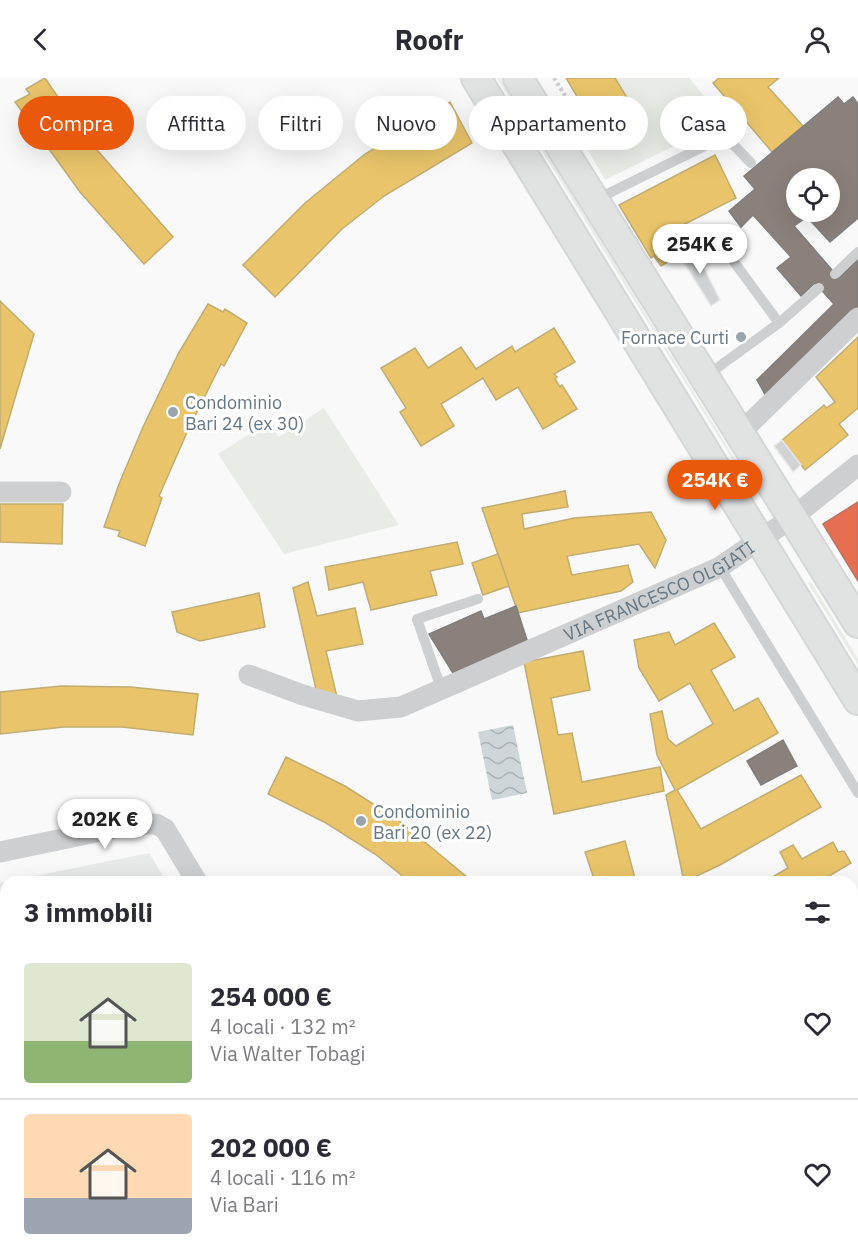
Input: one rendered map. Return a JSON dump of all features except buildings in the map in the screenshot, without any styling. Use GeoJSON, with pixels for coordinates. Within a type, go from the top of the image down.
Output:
{"type":"FeatureCollection","features":[{"type":"Feature","properties":{"kind":"street"},"geometry":{"type":"LineString","coordinates":[[476,78],[858,700]]}},
{"type":"Feature","properties":{"kind":"street"},"geometry":{"type":"LineString","coordinates":[[518,78],[741,432],[858,623]]}},
{"type":"Feature","properties":{"kind":"street"},"geometry":{"type":"LineString","coordinates":[[741,432],[858,318]]}},
{"type":"Feature","properties":{"kind":"street","name":"VIA FRANCESCO OLGIATI"},"geometry":{"type":"LineString","coordinates":[[249,675],[303,695],[358,711],[401,708],[441,688],[720,567],[793,517],[858,465]]}},
{"type":"Feature","properties":{"kind":"street"},"geometry":{"type":"LineString","coordinates":[[0,492],[61,492]]}},
{"type":"Feature","properties":{"kind":"street"},"geometry":{"type":"LineString","coordinates":[[0,852],[135,824],[156,824],[170,834],[194,876]]}},
{"type":"Feature","properties":{"kind":"lane"},"geometry":{"type":"LineString","coordinates":[[595,200],[724,136],[751,163]]}},
{"type":"Feature","properties":{"kind":"lane"},"geometry":{"type":"LineString","coordinates":[[712,232],[779,323]]}},
{"type":"Feature","properties":{"kind":"lane"},"geometry":{"type":"LineString","coordinates":[[835,274],[858,252]]}},
{"type":"Feature","properties":{"kind":"lane"},"geometry":{"type":"LineString","coordinates":[[706,376],[779,323],[819,288]]}},
{"type":"Feature","properties":{"kind":"lane"},"geometry":{"type":"LineString","coordinates":[[720,567],[858,793]]}},
{"type":"Feature","properties":{"kind":"lane"},"geometry":{"type":"LineString","coordinates":[[441,688],[417,620],[478,599]]}},
{"type":"Feature","properties":{"kind":"path"},"geometry":{"type":"LineString","coordinates":[[554,78],[565,96]]}},
{"type":"Feature","properties":{"kind":"shaded area"},"geometry":{"type":"Polygon","coordinates":[[[497,78],[500,78],[511,96],[508,96],[497,78]]]}},
{"type":"Feature","properties":{"kind":"shaded area"},"geometry":{"type":"Polygon","coordinates":[[[615,78],[689,78],[704,96],[660,96],[660,150],[666,150],[605,180],[588,150],[648,150],[648,96],[626,96],[615,78]]]}},
{"type":"Feature","properties":{"kind":"shaded area"},"geometry":{"type":"Polygon","coordinates":[[[541,150],[544,150],[743,472],[741,473],[541,150]]]}},
{"type":"Feature","properties":{"kind":"shaded area"},"geometry":{"type":"Polygon","coordinates":[[[324,408],[399,525],[284,554],[218,454],[268,422],[279,437],[324,408]]]}},
{"type":"Feature","properties":{"kind":"shaded area"},"geometry":{"type":"Polygon","coordinates":[[[811,582],[858,659],[858,665],[808,583],[811,582]]]}},
{"type":"Feature","properties":{"kind":"shaded area"},"geometry":{"type":"Polygon","coordinates":[[[149,853],[163,876],[35,876],[149,853]]]}},
{"type":"Feature","properties":{"kind":"water"},"geometry":{"type":"Polygon","coordinates":[[[513,725],[527,793],[492,800],[478,732],[513,725]]]}},
{"type":"Feature","properties":{"kind":"place","name":"Fornace Curti"},"geometry":{"type":"Point","coordinates":[741,337]}},
{"type":"Feature","properties":{"kind":"place","name":"Condominio Bari 24 (ex 30)"},"geometry":{"type":"Point","coordinates":[173,412]}},
{"type":"Feature","properties":{"kind":"place","name":"Condominio Bari 20 (ex 22)"},"geometry":{"type":"Point","coordinates":[361,821]}}]}
